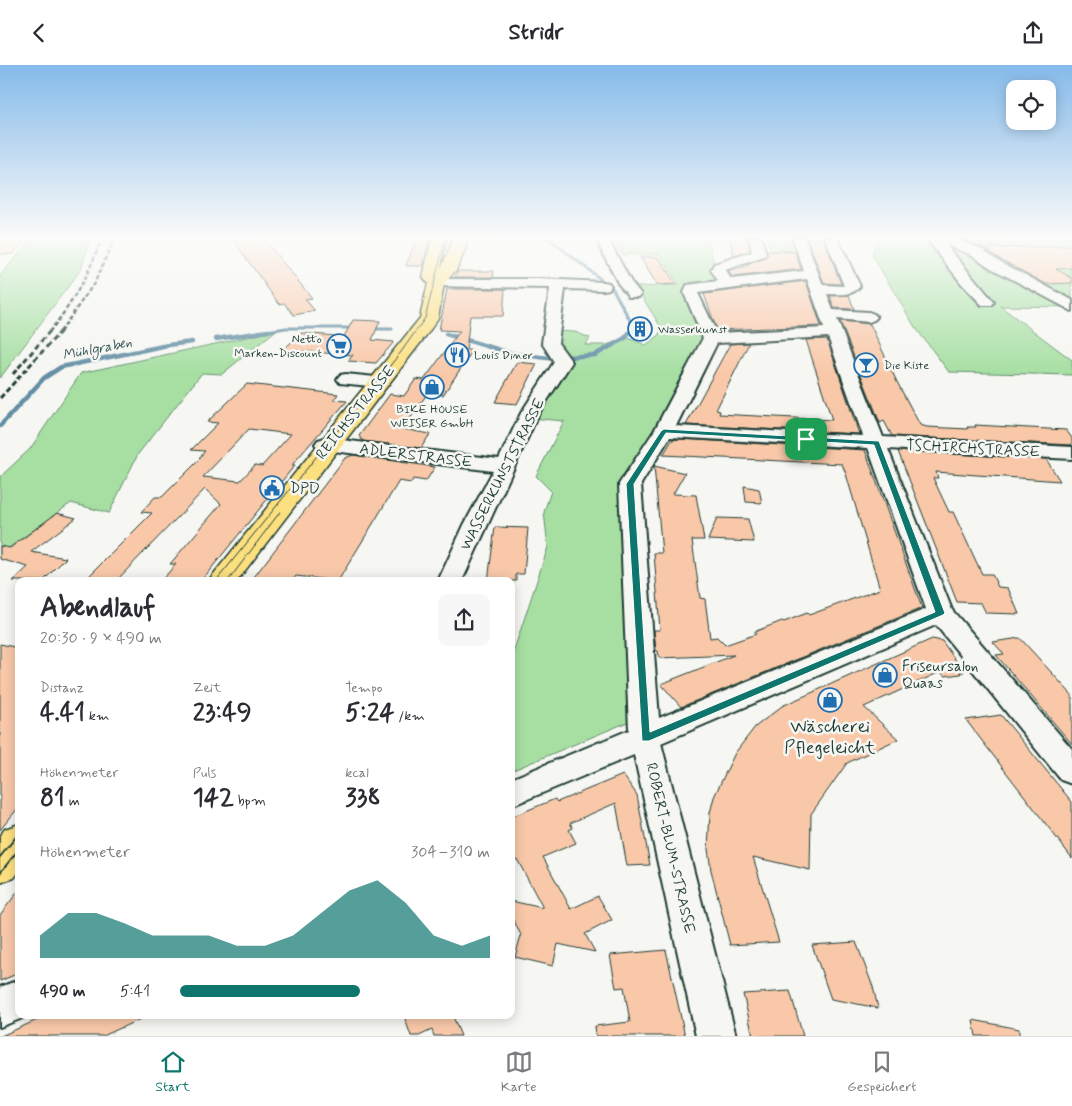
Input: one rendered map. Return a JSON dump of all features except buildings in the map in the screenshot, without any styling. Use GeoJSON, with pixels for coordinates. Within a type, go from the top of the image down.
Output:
{"type":"FeatureCollection","features":[{"type":"Feature","properties":{"kind":"main road","name":"REICHSSTRASSE"},"geometry":{"type":"LineString","coordinates":[[225,577],[428,318],[436,283]]}},
{"type":"Feature","properties":{"kind":"main road"},"geometry":{"type":"LineString","coordinates":[[0,865],[15,846]]}},
{"type":"Feature","properties":{"kind":"street"},"geometry":{"type":"LineString","coordinates":[[625,282],[634,294]]}},
{"type":"Feature","properties":{"kind":"street"},"geometry":{"type":"LineString","coordinates":[[733,282],[699,285],[692,288],[691,293],[711,338],[831,323],[866,313],[857,295],[847,290],[819,289]]}},
{"type":"Feature","properties":{"kind":"street"},"geometry":{"type":"LineString","coordinates":[[816,282],[940,613],[1072,771]]}},
{"type":"Feature","properties":{"kind":"street"},"geometry":{"type":"LineString","coordinates":[[847,290],[853,286],[851,282]]}},
{"type":"Feature","properties":{"kind":"street"},"geometry":{"type":"LineString","coordinates":[[968,282],[987,302]]}},
{"type":"Feature","properties":{"kind":"street"},"geometry":{"type":"LineString","coordinates":[[1028,282],[1072,306]]}},
{"type":"Feature","properties":{"kind":"street"},"geometry":{"type":"LineString","coordinates":[[436,283],[604,286]]}},
{"type":"Feature","properties":{"kind":"street","name":"WASSERKUNSTSTRASSE"},"geometry":{"type":"LineString","coordinates":[[452,577],[533,407],[563,362],[550,343],[558,285]]}},
{"type":"Feature","properties":{"kind":"street","name":"ROBERT-BLUM-STRASSE"},"geometry":{"type":"LineString","coordinates":[[711,338],[664,431],[630,484],[645,738],[716,1036]]}},
{"type":"Feature","properties":{"kind":"street"},"geometry":{"type":"LineString","coordinates":[[346,379],[379,382]]}},
{"type":"Feature","properties":{"kind":"street","name":"TSCHIRCHSTRASSE"},"geometry":{"type":"LineString","coordinates":[[664,431],[1072,453]]}},
{"type":"Feature","properties":{"kind":"street","name":"ADLERSTRASSE"},"geometry":{"type":"LineString","coordinates":[[327,445],[506,465]]}},
{"type":"Feature","properties":{"kind":"street"},"geometry":{"type":"LineString","coordinates":[[515,791],[940,613]]}},
{"type":"Feature","properties":{"kind":"street"},"geometry":{"type":"LineString","coordinates":[[0,1007],[15,1001]]}},
{"type":"Feature","properties":{"kind":"green space"},"geometry":{"type":"Polygon","coordinates":[[[0,282],[71,282],[0,378],[0,282]]]}},
{"type":"Feature","properties":{"kind":"green space"},"geometry":{"type":"Polygon","coordinates":[[[677,282],[691,282],[687,288],[705,337],[657,428],[622,484],[630,721],[515,769],[515,647],[548,547],[544,512],[551,491],[536,476],[564,421],[519,417],[558,353],[557,331],[575,332],[590,338],[585,345],[606,345],[628,338],[646,345],[657,337],[662,329],[636,287],[679,285],[677,282]]]}},
{"type":"Feature","properties":{"kind":"green space"},"geometry":{"type":"Polygon","coordinates":[[[888,282],[1072,282],[1072,307],[1000,306],[1072,360],[1072,375],[949,372],[915,327],[888,282]]]}},
{"type":"Feature","properties":{"kind":"green space"},"geometry":{"type":"Polygon","coordinates":[[[275,331],[222,374],[202,373],[138,454],[109,513],[71,503],[0,554],[0,477],[30,449],[81,373],[275,331]]]}},
{"type":"Feature","properties":{"kind":"waterway","name":"Mühlgraben"},"geometry":{"type":"LineString","coordinates":[[605,282],[613,289],[632,324]]}},
{"type":"Feature","properties":{"kind":"waterway","name":"Mühlgraben"},"geometry":{"type":"LineString","coordinates":[[260,332],[286,328],[355,328]]}},
{"type":"Feature","properties":{"kind":"waterway","name":"Mühlgraben"},"geometry":{"type":"LineString","coordinates":[[369,329],[392,329]]}},
{"type":"Feature","properties":{"kind":"waterway","name":"Mühlgraben"},"geometry":{"type":"LineString","coordinates":[[216,339],[268,331]]}},
{"type":"Feature","properties":{"kind":"waterway","name":"Mühlgraben"},"geometry":{"type":"LineString","coordinates":[[566,357],[595,355],[625,338],[629,333]]}},
{"type":"Feature","properties":{"kind":"waterway","name":"Mühlgraben"},"geometry":{"type":"LineString","coordinates":[[446,334],[510,353],[555,359]]}},
{"type":"Feature","properties":{"kind":"waterway","name":"Mühlgraben"},"geometry":{"type":"LineString","coordinates":[[0,426],[44,378],[61,367],[168,345],[192,342]]}},
{"type":"Feature","properties":{"kind":"tram line"},"geometry":{"type":"LineString","coordinates":[[219,577],[401,352],[425,318],[434,282]]}},
{"type":"Feature","properties":{"kind":"tram line"},"geometry":{"type":"LineString","coordinates":[[231,577],[280,512]]}},
{"type":"Feature","properties":{"kind":"tram line"},"geometry":{"type":"LineString","coordinates":[[0,857],[15,838]]}},
{"type":"Feature","properties":{"kind":"tram line"},"geometry":{"type":"LineString","coordinates":[[0,873],[15,854]]}},
{"type":"Feature","properties":{"kind":"railway"},"geometry":{"type":"LineString","coordinates":[[49,332],[66,310],[82,282]]}},
{"type":"Feature","properties":{"kind":"railway"},"geometry":{"type":"LineString","coordinates":[[60,332],[95,282]]}},
{"type":"Feature","properties":{"kind":"railway"},"geometry":{"type":"LineString","coordinates":[[13,374],[50,331]]}},
{"type":"Feature","properties":{"kind":"railway"},"geometry":{"type":"LineString","coordinates":[[0,398],[61,331]]}},
{"type":"Feature","properties":{"kind":"place","name":"Wasserkunst"},"geometry":{"type":"Point","coordinates":[640,329]}},
{"type":"Feature","properties":{"kind":"place","name":"Netto Marken-Discount"},"geometry":{"type":"Point","coordinates":[339,346]}},
{"type":"Feature","properties":{"kind":"place","name":"Louis Diner"},"geometry":{"type":"Point","coordinates":[457,355]}},
{"type":"Feature","properties":{"kind":"place","name":"Die Kiste"},"geometry":{"type":"Point","coordinates":[866,365]}},
{"type":"Feature","properties":{"kind":"place","name":"BIKE HOUSE WEISER GmbH"},"geometry":{"type":"Point","coordinates":[432,387]}},
{"type":"Feature","properties":{"kind":"place","name":"DPD"},"geometry":{"type":"Point","coordinates":[272,488]}},
{"type":"Feature","properties":{"kind":"place","name":"Friseursalon Quaas"},"geometry":{"type":"Point","coordinates":[885,675]}},
{"type":"Feature","properties":{"kind":"place","name":"Wäscherei Pflegeleicht"},"geometry":{"type":"Point","coordinates":[830,700]}},
{"type":"Feature","properties":{"kind":"route"},"geometry":{"type":"LineString","coordinates":[[664,431],[806,439],[876,443],[940,613],[645,738],[630,484],[664,431]]}}]}
